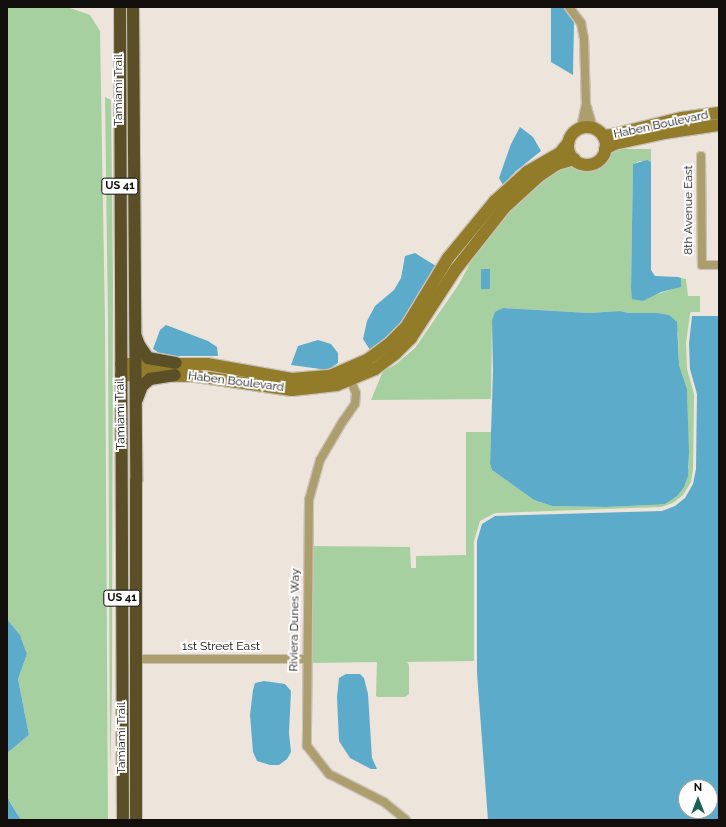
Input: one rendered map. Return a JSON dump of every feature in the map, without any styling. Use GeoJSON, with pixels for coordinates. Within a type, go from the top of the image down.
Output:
{"type":"FeatureCollection","features":[{"type":"Feature","properties":{"kind":"highway","name":"Tamiami Trail"},"geometry":{"type":"LineString","coordinates":[[120,7],[123,820]]}},
{"type":"Feature","properties":{"kind":"highway","name":"Tamiami Trail"},"geometry":{"type":"LineString","coordinates":[[133,7],[136,820]]}},
{"type":"Feature","properties":{"kind":"highway"},"geometry":{"type":"LineString","coordinates":[[134,330],[139,345],[148,358],[175,369]]}},
{"type":"Feature","properties":{"kind":"highway"},"geometry":{"type":"LineString","coordinates":[[135,404],[144,383],[175,369]]}},
{"type":"Feature","properties":{"kind":"street"},"geometry":{"type":"LineString","coordinates":[[568,7],[581,23],[584,38],[587,128]]}},
{"type":"Feature","properties":{"kind":"street","name":"Haben Boulevard"},"geometry":{"type":"LineString","coordinates":[[602,136],[612,135],[682,118],[719,113]]}},
{"type":"Feature","properties":{"kind":"street","name":"Haben Boulevard"},"geometry":{"type":"LineString","coordinates":[[605,149],[614,144],[664,133],[719,125]]}},
{"type":"Feature","properties":{"kind":"street"},"geometry":{"type":"LineString","coordinates":[[587,128],[602,136],[605,149],[600,159],[590,164],[584,164],[574,159],[568,149],[568,143],[572,134],[587,128]]}},
{"type":"Feature","properties":{"kind":"street","name":"Haben Boulevard"},"geometry":{"type":"LineString","coordinates":[[349,375],[400,334],[415,314],[448,258],[478,220],[508,188],[527,172],[560,153],[568,143]]}},
{"type":"Feature","properties":{"kind":"street","name":"8th Avenue East"},"geometry":{"type":"LineString","coordinates":[[701,156],[702,265],[719,265]]}},
{"type":"Feature","properties":{"kind":"street","name":"Haben Boulevard"},"geometry":{"type":"LineString","coordinates":[[121,370],[175,369],[208,378],[292,390],[323,387],[349,375],[375,369],[402,348],[420,326],[456,269],[484,230],[514,197],[539,176],[557,164],[574,159]]}},
{"type":"Feature","properties":{"kind":"street"},"geometry":{"type":"LineString","coordinates":[[448,258],[456,269]]}},
{"type":"Feature","properties":{"kind":"street","name":"Riviera Dunes Way"},"geometry":{"type":"LineString","coordinates":[[349,375],[356,394],[355,404],[320,460],[309,500],[306,746],[329,774],[384,802],[406,820]]}},
{"type":"Feature","properties":{"kind":"street","name":"1st Street East"},"geometry":{"type":"LineString","coordinates":[[136,660],[306,659]]}},
{"type":"Feature","properties":{"kind":"green space"},"geometry":{"type":"Polygon","coordinates":[[[7,7],[70,8],[90,15],[100,31],[105,323],[108,820],[21,820],[7,796],[7,753],[29,735],[18,679],[27,654],[20,635],[7,619],[7,7]]]}},
{"type":"Feature","properties":{"kind":"green space"},"geometry":{"type":"Polygon","coordinates":[[[105,97],[111,100],[113,282],[112,690],[110,779],[108,323],[105,97]]]}},
{"type":"Feature","properties":{"kind":"green space"},"geometry":{"type":"Polygon","coordinates":[[[614,149],[651,149],[651,162],[640,161],[633,164],[631,288],[643,301],[654,295],[673,289],[681,282],[681,278],[686,279],[688,296],[700,296],[700,312],[691,312],[690,314],[686,343],[687,369],[694,394],[693,469],[691,482],[683,495],[673,503],[661,507],[495,513],[480,521],[474,541],[474,661],[407,662],[409,665],[409,694],[405,697],[377,697],[377,662],[311,663],[312,546],[410,547],[411,568],[416,568],[416,556],[466,555],[466,432],[491,432],[490,464],[492,470],[534,500],[552,506],[606,507],[650,505],[689,468],[687,389],[679,365],[678,332],[657,313],[629,313],[620,311],[589,313],[503,308],[492,321],[491,399],[371,400],[383,371],[395,365],[415,348],[459,284],[484,237],[510,208],[562,167],[573,163],[584,168],[596,166],[602,162],[608,152],[614,149]]]}},
{"type":"Feature","properties":{"kind":"water"},"geometry":{"type":"Polygon","coordinates":[[[551,7],[563,7],[574,20],[573,75],[551,62],[551,7]]]}},
{"type":"Feature","properties":{"kind":"water"},"geometry":{"type":"Polygon","coordinates":[[[520,127],[533,137],[541,151],[516,171],[503,185],[499,178],[511,144],[520,127]]]}},
{"type":"Feature","properties":{"kind":"water"},"geometry":{"type":"Polygon","coordinates":[[[647,160],[651,162],[651,270],[655,276],[681,278],[681,287],[661,292],[643,301],[632,299],[631,288],[633,164],[647,160]]]}},
{"type":"Feature","properties":{"kind":"water"},"geometry":{"type":"Polygon","coordinates":[[[415,253],[436,266],[424,292],[391,338],[372,353],[363,339],[367,321],[375,306],[394,290],[401,278],[405,256],[415,253]]]}},
{"type":"Feature","properties":{"kind":"water"},"geometry":{"type":"Polygon","coordinates":[[[481,269],[490,269],[490,289],[481,289],[481,269]]]}},
{"type":"Feature","properties":{"kind":"water"},"geometry":{"type":"Polygon","coordinates":[[[503,308],[589,313],[620,311],[629,313],[657,313],[669,315],[677,322],[679,365],[687,389],[689,452],[688,476],[684,487],[677,496],[665,504],[606,507],[552,506],[534,500],[492,470],[490,464],[493,371],[492,321],[495,312],[503,308]]]}},
{"type":"Feature","properties":{"kind":"water"},"geometry":{"type":"Polygon","coordinates":[[[692,316],[719,316],[719,820],[488,820],[477,673],[477,541],[482,524],[495,516],[662,511],[675,506],[685,498],[693,484],[696,469],[697,394],[690,369],[689,344],[692,316]]]}},
{"type":"Feature","properties":{"kind":"water"},"geometry":{"type":"Polygon","coordinates":[[[166,325],[208,341],[217,347],[218,356],[164,356],[153,349],[160,330],[166,325]]]}},
{"type":"Feature","properties":{"kind":"water"},"geometry":{"type":"Polygon","coordinates":[[[318,340],[331,344],[338,353],[338,363],[328,370],[291,365],[298,346],[318,340]]]}},
{"type":"Feature","properties":{"kind":"water"},"geometry":{"type":"Polygon","coordinates":[[[7,619],[20,635],[27,654],[18,679],[29,735],[7,753],[7,619]]]}},
{"type":"Feature","properties":{"kind":"water"},"geometry":{"type":"Polygon","coordinates":[[[346,674],[360,674],[364,678],[368,694],[372,758],[377,769],[371,769],[350,758],[339,741],[337,697],[339,678],[346,674]]]}},
{"type":"Feature","properties":{"kind":"water"},"geometry":{"type":"Polygon","coordinates":[[[264,681],[285,684],[291,691],[289,733],[291,752],[287,759],[279,765],[270,765],[257,761],[253,752],[250,715],[253,690],[255,683],[264,681]]]}},
{"type":"Feature","properties":{"kind":"water"},"geometry":{"type":"Polygon","coordinates":[[[7,796],[10,802],[21,820],[7,820],[7,796]]]}}]}
